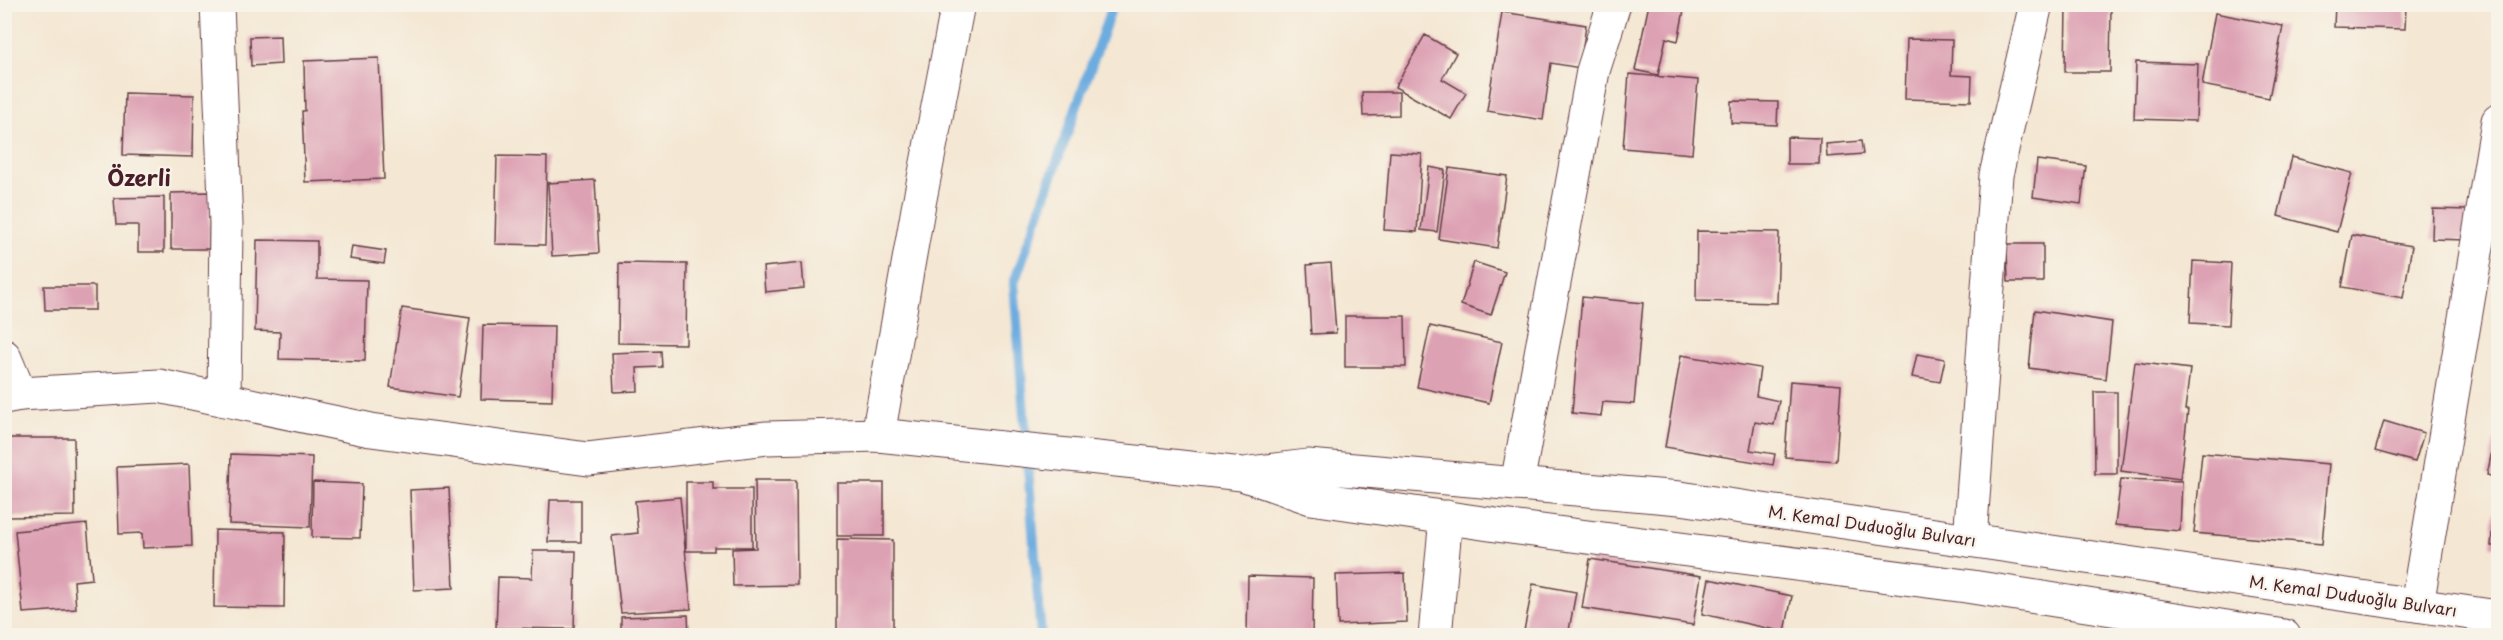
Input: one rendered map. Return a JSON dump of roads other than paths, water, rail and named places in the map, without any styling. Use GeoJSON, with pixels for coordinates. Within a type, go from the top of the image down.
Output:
{"type":"FeatureCollection","features":[{"type":"Feature","properties":{"kind":"street"},"geometry":{"type":"LineString","coordinates":[[217,4],[226,224],[224,400]]}},
{"type":"Feature","properties":{"kind":"street"},"geometry":{"type":"LineString","coordinates":[[878,435],[918,209],[958,4]]}},
{"type":"Feature","properties":{"kind":"street"},"geometry":{"type":"LineString","coordinates":[[1510,527],[1593,71],[1614,4]]}},
{"type":"Feature","properties":{"kind":"street"},"geometry":{"type":"LineString","coordinates":[[1970,540],[1996,175],[2036,4]]}},
{"type":"Feature","properties":{"kind":"street"},"geometry":{"type":"LineString","coordinates":[[2417,605],[2499,120]]}},
{"type":"Feature","properties":{"kind":"street"},"geometry":{"type":"LineString","coordinates":[[4,356],[12,396]]}},
{"type":"Feature","properties":{"kind":"street","name":"M. Kemal Duduoğlu Bulvarı"},"geometry":{"type":"LineString","coordinates":[[12,396],[159,386],[371,430],[588,459],[767,438],[878,435],[1242,474],[1311,498],[1510,527],[1966,585],[2229,632],[2284,636]]}},
{"type":"Feature","properties":{"kind":"street","name":"M. Kemal Duduoğlu Bulvarı"},"geometry":{"type":"LineString","coordinates":[[1242,474],[1308,466],[1680,498],[2499,617]]}},
{"type":"Feature","properties":{"kind":"street"},"geometry":{"type":"LineString","coordinates":[[1435,636],[1448,479]]}},
{"type":"Feature","properties":{"kind":"waterway"},"geometry":{"type":"LineString","coordinates":[[1041,636],[1014,283],[1113,4]]}},
{"type":"Feature","properties":{"kind":"district","name":"Özerli"},"geometry":{"type":"Point","coordinates":[139,178]}}]}
